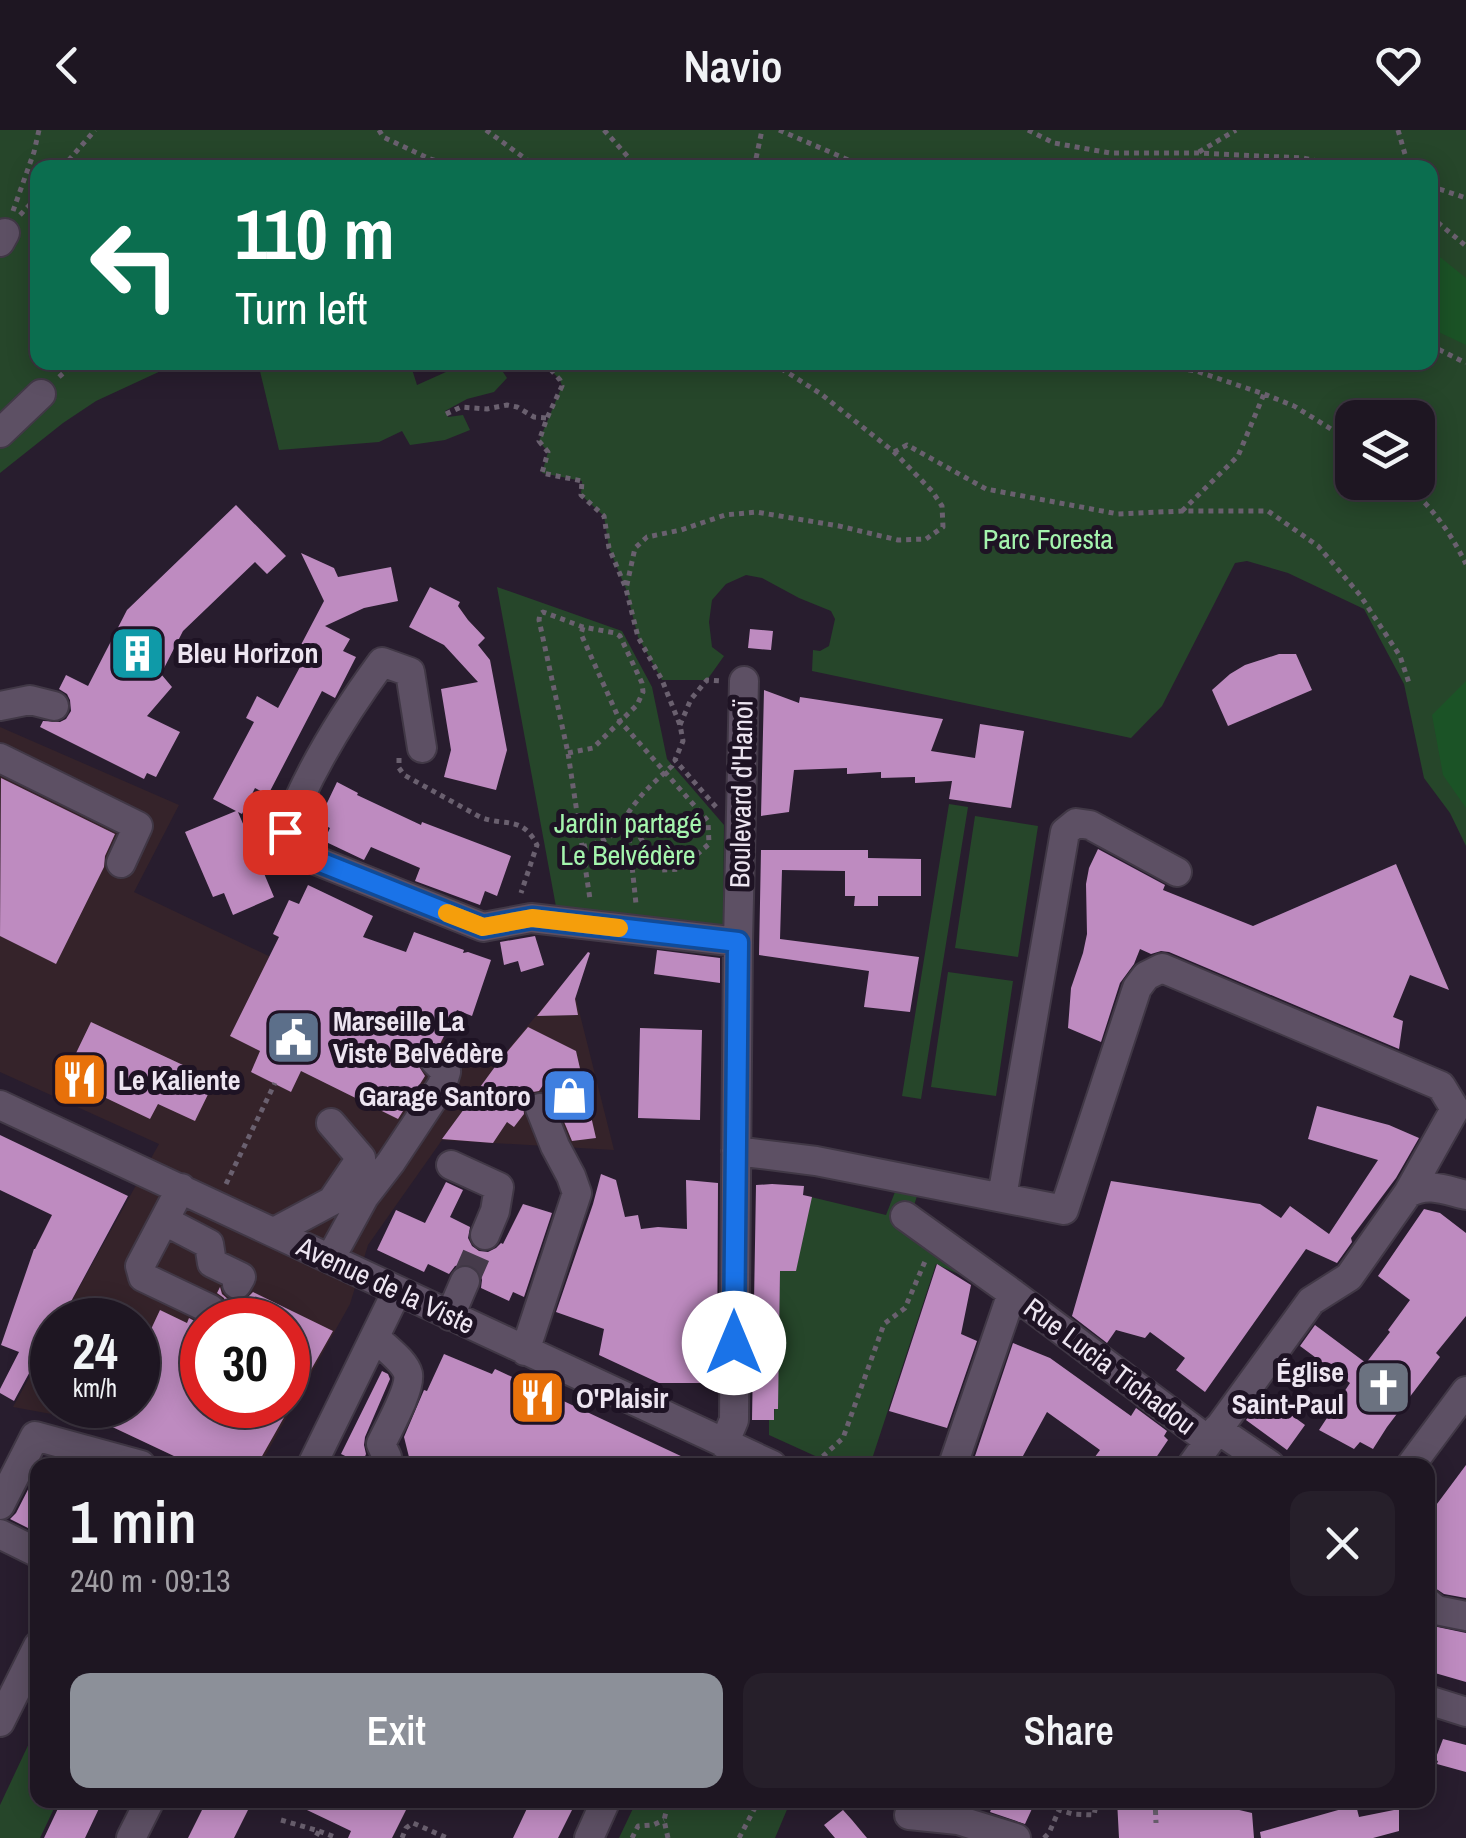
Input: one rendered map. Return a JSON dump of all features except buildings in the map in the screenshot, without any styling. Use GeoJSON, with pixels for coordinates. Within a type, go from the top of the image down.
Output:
{"type":"FeatureCollection","features":[{"type":"Feature","properties":{"kind":"street"},"geometry":{"type":"LineString","coordinates":[[0,433],[41,394]]}},
{"type":"Feature","properties":{"kind":"street"},"geometry":{"type":"LineString","coordinates":[[422,748],[410,672],[382,662],[301,790],[285,832],[310,858],[483,927],[532,918],[738,942]]}},
{"type":"Feature","properties":{"kind":"street","name":"Boulevard d'Hanoï"},"geometry":{"type":"LineString","coordinates":[[724,1444],[734,1420],[744,681]]}},
{"type":"Feature","properties":{"kind":"street"},"geometry":{"type":"LineString","coordinates":[[0,706],[30,700],[54,706]]}},
{"type":"Feature","properties":{"kind":"street"},"geometry":{"type":"LineString","coordinates":[[0,758],[138,826],[121,863]]}},
{"type":"Feature","properties":{"kind":"street"},"geometry":{"type":"LineString","coordinates":[[1002,1197],[1065,832],[1076,822],[1090,824],[1177,872]]}},
{"type":"Feature","properties":{"kind":"street"},"geometry":{"type":"LineString","coordinates":[[736,1151],[816,1161],[1064,1210],[1136,988],[1146,976],[1162,968],[1441,1086],[1455,1109],[1408,1193],[1349,1278],[1311,1300],[1197,1458]]}},
{"type":"Feature","properties":{"kind":"street"},"geometry":{"type":"LineString","coordinates":[[330,1259],[364,1197],[442,1085],[446,1072],[435,1061]]}},
{"type":"Feature","properties":{"kind":"street","name":"Avenue de la Viste"},"geometry":{"type":"LineString","coordinates":[[1,1108],[182,1188],[756,1458]]}},
{"type":"Feature","properties":{"kind":"street"},"geometry":{"type":"LineString","coordinates":[[525,1351],[577,1194],[540,1108]]}},
{"type":"Feature","properties":{"kind":"street"},"geometry":{"type":"LineString","coordinates":[[331,1123],[361,1158],[364,1197]]}},
{"type":"Feature","properties":{"kind":"street"},"geometry":{"type":"LineString","coordinates":[[274,1232],[332,1200],[361,1158]]}},
{"type":"Feature","properties":{"kind":"street"},"geometry":{"type":"LineString","coordinates":[[451,1165],[499,1187],[485,1235]]}},
{"type":"Feature","properties":{"kind":"street"},"geometry":{"type":"LineString","coordinates":[[1408,1193],[1420,1186],[1466,1196]]}},
{"type":"Feature","properties":{"kind":"street"},"geometry":{"type":"LineString","coordinates":[[182,1188],[140,1266],[143,1278],[186,1298]]}},
{"type":"Feature","properties":{"kind":"street"},"geometry":{"type":"LineString","coordinates":[[905,1216],[1012,1293]]}},
{"type":"Feature","properties":{"kind":"street"},"geometry":{"type":"LineString","coordinates":[[164,1221],[209,1244],[212,1263],[241,1277],[237,1284]]}},
{"type":"Feature","properties":{"kind":"street"},"geometry":{"type":"LineString","coordinates":[[450,1316],[465,1281]]}},
{"type":"Feature","properties":{"kind":"street"},"geometry":{"type":"LineString","coordinates":[[315,1458],[397,1291]]}},
{"type":"Feature","properties":{"kind":"street","name":"Rue Lucia Tichadou"},"geometry":{"type":"LineString","coordinates":[[954,1458],[1012,1293],[1213,1435],[1257,1458]]}},
{"type":"Feature","properties":{"kind":"street"},"geometry":{"type":"LineString","coordinates":[[374,1337],[408,1374],[406,1388],[381,1444],[387,1458]]}},
{"type":"Feature","properties":{"kind":"street"},"geometry":{"type":"LineString","coordinates":[[1417,1458],[1466,1391]]}},
{"type":"Feature","properties":{"kind":"street"},"geometry":{"type":"LineString","coordinates":[[0,1505],[35,1436],[115,1458]]}},
{"type":"Feature","properties":{"kind":"street"},"geometry":{"type":"LineString","coordinates":[[0,1534],[30,1550]]}},
{"type":"Feature","properties":{"kind":"street"},"geometry":{"type":"LineString","coordinates":[[1435,1609],[1466,1616]]}},
{"type":"Feature","properties":{"kind":"street"},"geometry":{"type":"LineString","coordinates":[[0,1722],[30,1662]]}},
{"type":"Feature","properties":{"kind":"street"},"geometry":{"type":"LineString","coordinates":[[1435,1702],[1466,1712]]}},
{"type":"Feature","properties":{"kind":"street"},"geometry":{"type":"LineString","coordinates":[[132,1838],[146,1808]]}},
{"type":"Feature","properties":{"kind":"street"},"geometry":{"type":"LineString","coordinates":[[589,1838],[602,1808]]}},
{"type":"Feature","properties":{"kind":"street"},"geometry":{"type":"LineString","coordinates":[[908,1818],[958,1820],[1016,1838]]}},
{"type":"Feature","properties":{"kind":"path"},"geometry":{"type":"LineString","coordinates":[[31,160],[39,130]]}},
{"type":"Feature","properties":{"kind":"path"},"geometry":{"type":"LineString","coordinates":[[69,160],[95,130]]}},
{"type":"Feature","properties":{"kind":"path"},"geometry":{"type":"LineString","coordinates":[[379,130],[383,137],[433,160]]}},
{"type":"Feature","properties":{"kind":"path"},"geometry":{"type":"LineString","coordinates":[[486,130],[527,160]]}},
{"type":"Feature","properties":{"kind":"path"},"geometry":{"type":"LineString","coordinates":[[604,130],[631,160]]}},
{"type":"Feature","properties":{"kind":"path"},"geometry":{"type":"LineString","coordinates":[[756,160],[762,130]]}},
{"type":"Feature","properties":{"kind":"path"},"geometry":{"type":"LineString","coordinates":[[779,130],[848,160]]}},
{"type":"Feature","properties":{"kind":"path"},"geometry":{"type":"LineString","coordinates":[[1028,130],[1054,143],[1110,153],[1313,160]]}},
{"type":"Feature","properties":{"kind":"path"},"geometry":{"type":"LineString","coordinates":[[1197,154],[1236,130]]}},
{"type":"Feature","properties":{"kind":"path"},"geometry":{"type":"LineString","coordinates":[[1398,130],[1407,160]]}},
{"type":"Feature","properties":{"kind":"path"},"geometry":{"type":"LineString","coordinates":[[2,237],[30,163]]}},
{"type":"Feature","properties":{"kind":"path"},"geometry":{"type":"LineString","coordinates":[[1438,189],[1466,198]]}},
{"type":"Feature","properties":{"kind":"path"},"geometry":{"type":"LineString","coordinates":[[1438,223],[1466,246]]}},
{"type":"Feature","properties":{"kind":"path"},"geometry":{"type":"LineString","coordinates":[[1438,349],[1466,363]]}},
{"type":"Feature","properties":{"kind":"path"},"geometry":{"type":"LineString","coordinates":[[551,370],[562,386],[539,441],[548,452],[542,472],[582,481],[581,495],[604,516],[609,548],[626,589],[638,637],[662,680],[683,740],[675,760],[635,804],[619,829],[604,842],[582,847]]}},
{"type":"Feature","properties":{"kind":"path"},"geometry":{"type":"LineString","coordinates":[[626,589],[635,548],[648,537],[725,516],[756,512],[898,540],[926,539],[943,527],[942,506],[894,452],[821,394],[784,370]]}},
{"type":"Feature","properties":{"kind":"path"},"geometry":{"type":"LineString","coordinates":[[1190,370],[1294,406],[1335,431]]}},
{"type":"Feature","properties":{"kind":"path"},"geometry":{"type":"LineString","coordinates":[[1182,511],[1238,456],[1264,394]]}},
{"type":"Feature","properties":{"kind":"path"},"geometry":{"type":"LineString","coordinates":[[446,414],[461,406],[507,405],[534,417],[547,418]]}},
{"type":"Feature","properties":{"kind":"path"},"geometry":{"type":"LineString","coordinates":[[894,452],[907,445],[986,489],[1118,514],[1268,510],[1318,546],[1360,595],[1400,656],[1410,686]]}},
{"type":"Feature","properties":{"kind":"path"},"geometry":{"type":"LineString","coordinates":[[1423,500],[1448,528],[1466,564]]}},
{"type":"Feature","properties":{"kind":"path"},"geometry":{"type":"LineString","coordinates":[[568,753],[593,748],[637,705],[642,683],[620,636],[543,612],[539,620],[568,753],[591,905]]}},
{"type":"Feature","properties":{"kind":"path"},"geometry":{"type":"LineString","coordinates":[[583,627],[582,634],[620,721],[708,821],[709,844],[680,868],[662,870],[627,818]]}},
{"type":"Feature","properties":{"kind":"path"},"geometry":{"type":"LineString","coordinates":[[680,726],[691,699],[707,680],[744,681]]}},
{"type":"Feature","properties":{"kind":"path"},"geometry":{"type":"LineString","coordinates":[[422,748],[405,748],[398,768],[404,775],[480,817],[519,824],[531,834],[536,845],[516,907],[518,920]]}},
{"type":"Feature","properties":{"kind":"path"},"geometry":{"type":"LineString","coordinates":[[675,760],[740,834]]}},
{"type":"Feature","properties":{"kind":"path"},"geometry":{"type":"LineString","coordinates":[[627,818],[636,909]]}},
{"type":"Feature","properties":{"kind":"path"},"geometry":{"type":"LineString","coordinates":[[234,1169],[275,1084]]}},
{"type":"Feature","properties":{"kind":"path"},"geometry":{"type":"LineString","coordinates":[[821,1458],[843,1438],[884,1324],[905,1308],[936,1238]]}},
{"type":"Feature","properties":{"kind":"path"},"geometry":{"type":"LineString","coordinates":[[667,1808],[664,1820],[668,1838]]}},
{"type":"Feature","properties":{"kind":"path"},"geometry":{"type":"LineString","coordinates":[[739,1838],[756,1808]]}},
{"type":"Feature","properties":{"kind":"path"},"geometry":{"type":"LineString","coordinates":[[1044,1838],[1059,1810],[1094,1815],[1095,1808]]}},
{"type":"Feature","properties":{"kind":"path"},"geometry":{"type":"LineString","coordinates":[[1155,1808],[1156,1823]]}},
{"type":"Feature","properties":{"kind":"path"},"geometry":{"type":"LineString","coordinates":[[281,1820],[337,1838]]}},
{"type":"Feature","properties":{"kind":"path"},"geometry":{"type":"LineString","coordinates":[[632,1838],[638,1826],[664,1820]]}},
{"type":"Feature","properties":{"kind":"path"},"geometry":{"type":"LineString","coordinates":[[402,1838],[413,1823],[447,1838]]}},
{"type":"Feature","properties":{"kind":"shaded area"},"geometry":{"type":"Polygon","coordinates":[[[0,727],[179,805],[134,892],[496,1064],[570,975],[614,1150],[442,1140],[368,1245],[350,1304],[310,1376],[310,1298],[180,1298],[180,1428],[281,1428],[264,1458],[178,1458],[114,1428],[160,1428],[160,1298],[73,1298],[159,1144],[0,1072],[0,727]]]}},
{"type":"Feature","properties":{"kind":"shaded area"},"geometry":{"type":"Polygon","coordinates":[[[30,1376],[30,1410],[13,1407],[30,1376]]]}},
{"type":"Feature","properties":{"kind":"green space","name":"Parc Foresta"},"geometry":{"type":"Polygon","coordinates":[[[0,130],[1466,130],[1466,846],[1450,813],[1424,778],[1404,684],[1364,609],[1288,573],[1247,561],[1235,563],[1162,706],[1131,738],[812,671],[813,650],[829,646],[835,619],[831,611],[762,578],[746,575],[726,584],[712,600],[712,647],[724,656],[707,680],[662,680],[638,637],[626,589],[609,548],[604,516],[581,495],[582,481],[542,473],[548,452],[539,441],[562,386],[551,370],[1438,370],[1438,160],[30,160],[30,370],[163,370],[96,401],[0,473],[0,130]]]}},
{"type":"Feature","properties":{"kind":"green space"},"geometry":{"type":"Polygon","coordinates":[[[1438,256],[1466,278],[1466,345],[1438,332],[1438,256]]]}},
{"type":"Feature","properties":{"kind":"green space"},"geometry":{"type":"Polygon","coordinates":[[[260,370],[412,370],[417,385],[450,370],[502,370],[507,378],[494,392],[467,399],[445,411],[448,417],[463,415],[470,430],[445,440],[410,445],[402,431],[379,442],[279,450],[260,370]]]}},
{"type":"Feature","properties":{"kind":"green space","name":"Jardin partagé Le Belvédère"},"geometry":{"type":"Polygon","coordinates":[[[497,587],[622,631],[652,687],[667,759],[724,825],[723,932],[557,912],[497,587]]]}},
{"type":"Feature","properties":{"kind":"green space"},"geometry":{"type":"Polygon","coordinates":[[[1466,681],[1466,808],[1443,775],[1432,715],[1466,681]]]}},
{"type":"Feature","properties":{"kind":"green space"},"geometry":{"type":"Polygon","coordinates":[[[949,804],[968,807],[921,1099],[902,1096],[949,804]]]}},
{"type":"Feature","properties":{"kind":"green space"},"geometry":{"type":"Polygon","coordinates":[[[975,816],[1038,826],[1018,957],[955,948],[975,816]]]}},
{"type":"Feature","properties":{"kind":"green space"},"geometry":{"type":"Polygon","coordinates":[[[948,972],[1013,981],[996,1096],[931,1087],[948,972]]]}},
{"type":"Feature","properties":{"kind":"green space"},"geometry":{"type":"Polygon","coordinates":[[[895,1192],[917,1196],[912,1212],[972,1280],[936,1264],[872,1458],[820,1458],[769,1435],[769,1420],[774,1420],[780,1271],[797,1265],[811,1197],[886,1215],[895,1192]]]}},
{"type":"Feature","properties":{"kind":"green space"},"geometry":{"type":"Polygon","coordinates":[[[30,1741],[30,1808],[54,1808],[40,1838],[0,1838],[0,1805],[30,1741]]]}},
{"type":"Feature","properties":{"kind":"green space"},"geometry":{"type":"Polygon","coordinates":[[[633,1808],[788,1808],[775,1838],[619,1838],[633,1808]]]}},
{"type":"Feature","properties":{"kind":"tunnel"},"geometry":{"type":"LineString","coordinates":[[465,1281],[485,1235]]}},
{"type":"Feature","properties":{"kind":"tunnel"},"geometry":{"type":"LineString","coordinates":[[231,1298],[237,1284]]}},
{"type":"Feature","properties":{"kind":"slow traffic"},"geometry":{"type":"LineString","coordinates":[[447,913],[483,927],[532,918],[619,928]]}},
{"type":"Feature","properties":{"kind":"place","name":"Bleu Horizon"},"geometry":{"type":"Point","coordinates":[138,653]}},
{"type":"Feature","properties":{"kind":"place","name":"Marseille La Viste Belvédère"},"geometry":{"type":"Point","coordinates":[294,1037]}},
{"type":"Feature","properties":{"kind":"place","name":"Le Kaliente"},"geometry":{"type":"Point","coordinates":[79,1080]}},
{"type":"Feature","properties":{"kind":"place","name":"Garage Santoro"},"geometry":{"type":"Point","coordinates":[570,1096]}},
{"type":"Feature","properties":{"kind":"place","name":"Église Saint-Paul"},"geometry":{"type":"Point","coordinates":[1383,1388]}},
{"type":"Feature","properties":{"kind":"place","name":"O'Plaisir"},"geometry":{"type":"Point","coordinates":[537,1398]}},
{"type":"Feature","properties":{"kind":"route"},"geometry":{"type":"LineString","coordinates":[[285,832],[310,858],[483,927],[532,918],[738,942],[734,1343]]}}]}
